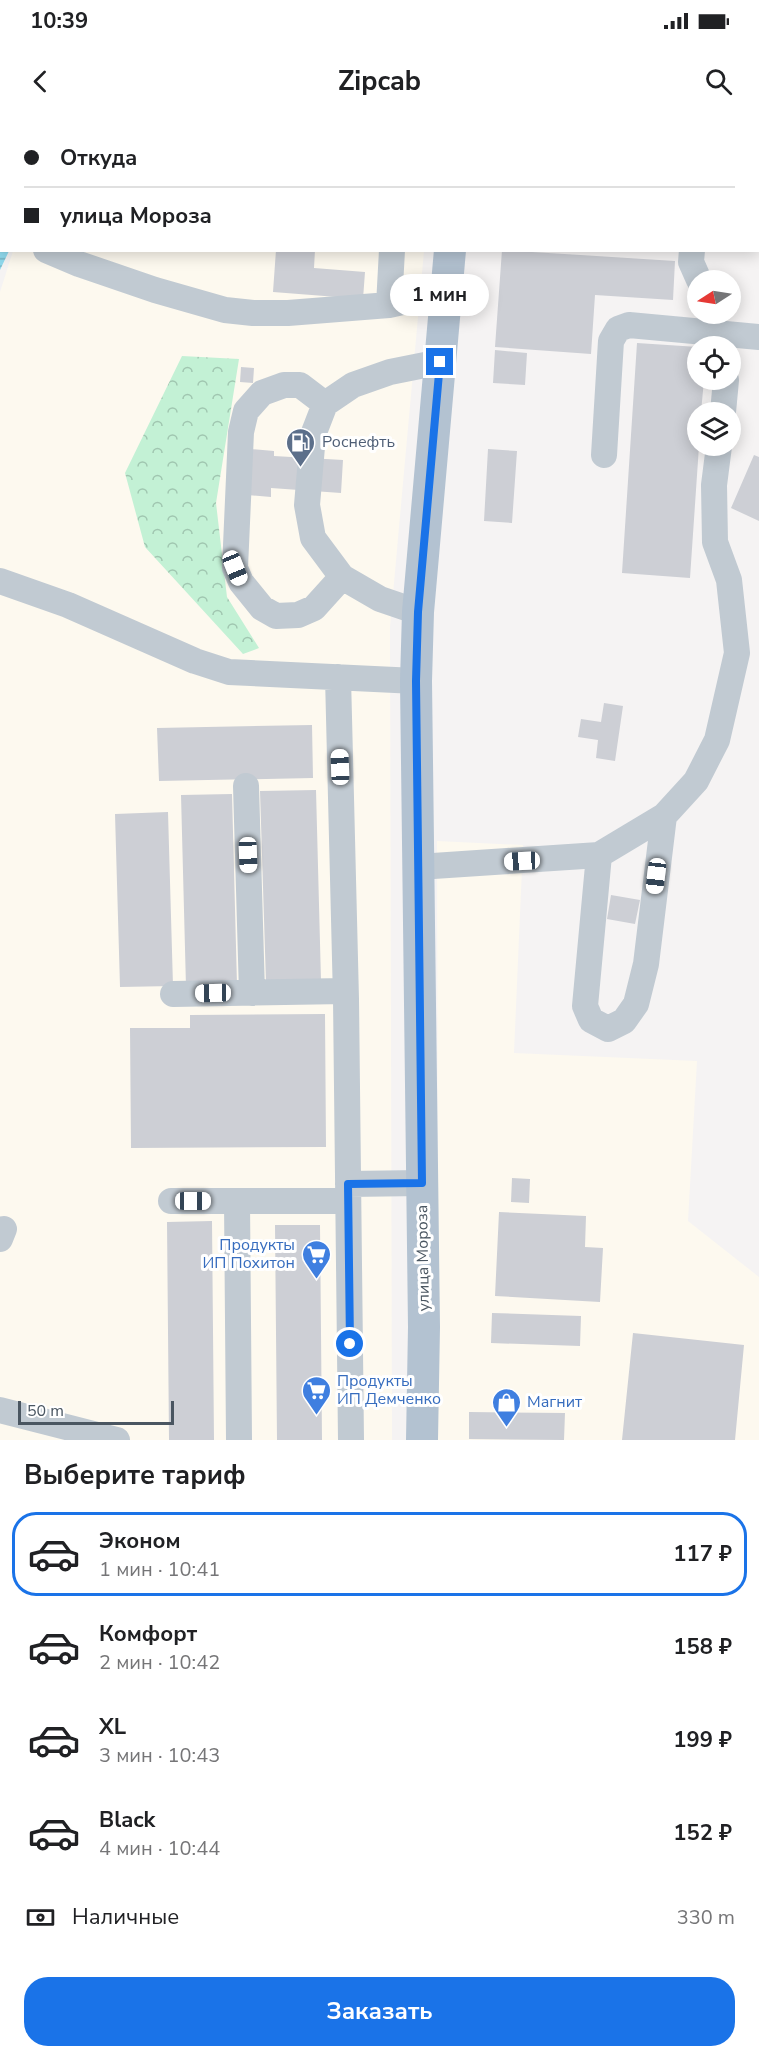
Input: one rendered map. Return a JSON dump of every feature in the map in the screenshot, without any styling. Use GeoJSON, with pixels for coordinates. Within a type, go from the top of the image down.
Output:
{"type":"FeatureCollection","features":[{"type":"Feature","properties":{"kind":"main road","name":"улица Мороза"},"geometry":{"type":"LineString","coordinates":[[422,1440],[424,1327],[416,681],[418,612],[450,252]]}},
{"type":"Feature","properties":{"kind":"street"},"geometry":{"type":"LineString","coordinates":[[51,252],[144,286],[225,310],[253,313],[288,313],[389,305],[447,292]]}},
{"type":"Feature","properties":{"kind":"street"},"geometry":{"type":"LineString","coordinates":[[389,305],[392,252]]}},
{"type":"Feature","properties":{"kind":"street"},"geometry":{"type":"LineString","coordinates":[[692,252],[691,262],[695,270]]}},
{"type":"Feature","properties":{"kind":"street"},"geometry":{"type":"LineString","coordinates":[[604,455],[611,341],[618,329],[629,325],[722,331],[759,337]]}},
{"type":"Feature","properties":{"kind":"street"},"geometry":{"type":"LineString","coordinates":[[418,612],[380,599],[342,577],[313,538],[307,505],[313,435],[325,404],[352,385],[380,375],[440,362]]}},
{"type":"Feature","properties":{"kind":"street"},"geometry":{"type":"LineString","coordinates":[[325,404],[300,386],[284,385],[262,393],[246,411],[241,432],[235,568],[241,582],[262,608],[276,616],[298,615],[314,608],[342,577]]}},
{"type":"Feature","properties":{"kind":"street"},"geometry":{"type":"LineString","coordinates":[[418,867],[599,855],[664,816],[696,781],[717,740],[737,653],[729,580],[715,542],[714,485],[718,456]]}},
{"type":"Feature","properties":{"kind":"street"},"geometry":{"type":"LineString","coordinates":[[0,581],[68,605],[195,662],[229,672],[416,681]]}},
{"type":"Feature","properties":{"kind":"street"},"geometry":{"type":"LineString","coordinates":[[338,677],[351,1440]]}},
{"type":"Feature","properties":{"kind":"street"},"geometry":{"type":"LineString","coordinates":[[246,786],[252,993]]}},
{"type":"Feature","properties":{"kind":"street"},"geometry":{"type":"LineString","coordinates":[[599,855],[585,1006],[591,1020],[608,1029],[624,1021],[636,1004],[646,964],[664,816]]}},
{"type":"Feature","properties":{"kind":"street"},"geometry":{"type":"LineString","coordinates":[[173,994],[345,991]]}},
{"type":"Feature","properties":{"kind":"street"},"geometry":{"type":"LineString","coordinates":[[171,1201],[237,1201],[422,1183]]}},
{"type":"Feature","properties":{"kind":"street"},"geometry":{"type":"LineString","coordinates":[[237,1201],[238,1440]]}},
{"type":"Feature","properties":{"kind":"street"},"geometry":{"type":"LineString","coordinates":[[0,1410],[117,1440]]}},
{"type":"Feature","properties":{"kind":"shaded area"},"geometry":{"type":"Polygon","coordinates":[[[13,252],[424,252],[390,627],[392,1440],[0,1440],[0,292],[13,252]]]}},
{"type":"Feature","properties":{"kind":"shaded area"},"geometry":{"type":"Polygon","coordinates":[[[437,841],[523,845],[514,1053],[697,1061],[688,1221],[759,1277],[759,1440],[436,1440],[437,841]]]}},
{"type":"Feature","properties":{"kind":"green space"},"geometry":{"type":"Polygon","coordinates":[[[182,356],[239,359],[216,503],[227,597],[259,648],[243,654],[145,547],[125,473],[182,356]]]}},
{"type":"Feature","properties":{"kind":"water"},"geometry":{"type":"Polygon","coordinates":[[[0,252],[9,252],[0,270],[0,252]]]}},
{"type":"Feature","properties":{"kind":"building"},"geometry":{"type":"Polygon","coordinates":[[[276,252],[315,252],[314,268],[365,272],[363,299],[273,292],[276,252]]]}},
{"type":"Feature","properties":{"kind":"building"},"geometry":{"type":"Polygon","coordinates":[[[502,252],[675,261],[673,300],[595,295],[591,354],[495,347],[502,252]]]}},
{"type":"Feature","properties":{"kind":"building"},"geometry":{"type":"Polygon","coordinates":[[[637,343],[687,346],[687,390],[703,390],[702,402],[687,402],[687,456],[698,456],[690,578],[622,573],[637,343]]]}},
{"type":"Feature","properties":{"kind":"building"},"geometry":{"type":"Polygon","coordinates":[[[495,350],[527,353],[525,385],[493,383],[495,350]]]}},
{"type":"Feature","properties":{"kind":"building"},"geometry":{"type":"Polygon","coordinates":[[[241,367],[254,368],[253,383],[240,382],[241,367]]]}},
{"type":"Feature","properties":{"kind":"building"},"geometry":{"type":"Polygon","coordinates":[[[250,449],[274,451],[274,456],[343,460],[341,493],[271,488],[271,497],[247,495],[250,449]]]}},
{"type":"Feature","properties":{"kind":"building"},"geometry":{"type":"Polygon","coordinates":[[[488,449],[517,451],[512,523],[484,521],[488,449]]]}},
{"type":"Feature","properties":{"kind":"building"},"geometry":{"type":"Polygon","coordinates":[[[754,455],[759,457],[759,521],[731,508],[754,455]]]}},
{"type":"Feature","properties":{"kind":"building"},"geometry":{"type":"Polygon","coordinates":[[[604,703],[623,706],[615,761],[596,758],[598,740],[578,737],[581,719],[601,722],[604,703]]]}},
{"type":"Feature","properties":{"kind":"building"},"geometry":{"type":"Polygon","coordinates":[[[312,725],[313,778],[159,781],[157,728],[312,725]]]}},
{"type":"Feature","properties":{"kind":"building"},"geometry":{"type":"Polygon","coordinates":[[[316,790],[321,981],[266,983],[260,791],[316,790]]]}},
{"type":"Feature","properties":{"kind":"building"},"geometry":{"type":"Polygon","coordinates":[[[232,794],[237,985],[186,987],[181,795],[232,794]]]}},
{"type":"Feature","properties":{"kind":"building"},"geometry":{"type":"Polygon","coordinates":[[[168,812],[173,986],[120,987],[115,814],[168,812]]]}},
{"type":"Feature","properties":{"kind":"building"},"geometry":{"type":"Polygon","coordinates":[[[611,895],[640,900],[635,924],[607,919],[611,895]]]}},
{"type":"Feature","properties":{"kind":"building"},"geometry":{"type":"Polygon","coordinates":[[[325,1014],[326,1147],[131,1148],[130,1028],[190,1028],[190,1015],[325,1014]]]}},
{"type":"Feature","properties":{"kind":"building"},"geometry":{"type":"Polygon","coordinates":[[[512,1178],[530,1179],[529,1203],[511,1202],[512,1178]]]}},
{"type":"Feature","properties":{"kind":"building"},"geometry":{"type":"Polygon","coordinates":[[[499,1212],[586,1216],[585,1247],[603,1248],[600,1302],[495,1296],[499,1212]]]}},
{"type":"Feature","properties":{"kind":"building"},"geometry":{"type":"Polygon","coordinates":[[[212,1221],[214,1440],[169,1440],[167,1222],[212,1221]]]}},
{"type":"Feature","properties":{"kind":"building"},"geometry":{"type":"Polygon","coordinates":[[[275,1225],[320,1225],[322,1440],[277,1440],[275,1225]]]}},
{"type":"Feature","properties":{"kind":"building"},"geometry":{"type":"Polygon","coordinates":[[[492,1313],[581,1316],[580,1346],[491,1343],[492,1313]]]}},
{"type":"Feature","properties":{"kind":"building"},"geometry":{"type":"Polygon","coordinates":[[[633,1333],[744,1345],[735,1440],[622,1440],[633,1333]]]}},
{"type":"Feature","properties":{"kind":"building"},"geometry":{"type":"Polygon","coordinates":[[[469,1412],[565,1413],[564,1440],[469,1439],[469,1412]]]}},
{"type":"Feature","properties":{"kind":"place","name":"Роснефть"},"geometry":{"type":"Point","coordinates":[301,468]}},
{"type":"Feature","properties":{"kind":"place","name":"Продукты ИП Похитон"},"geometry":{"type":"Point","coordinates":[316,1280]}},
{"type":"Feature","properties":{"kind":"place","name":"Продукты ИП Демченко"},"geometry":{"type":"Point","coordinates":[316,1416]}},
{"type":"Feature","properties":{"kind":"place","name":"Магнит"},"geometry":{"type":"Point","coordinates":[506,1428]}},
{"type":"Feature","properties":{"kind":"route"},"geometry":{"type":"LineString","coordinates":[[350,1344],[348,1184],[422,1183],[416,681],[418,612],[440,362]]}}]}
